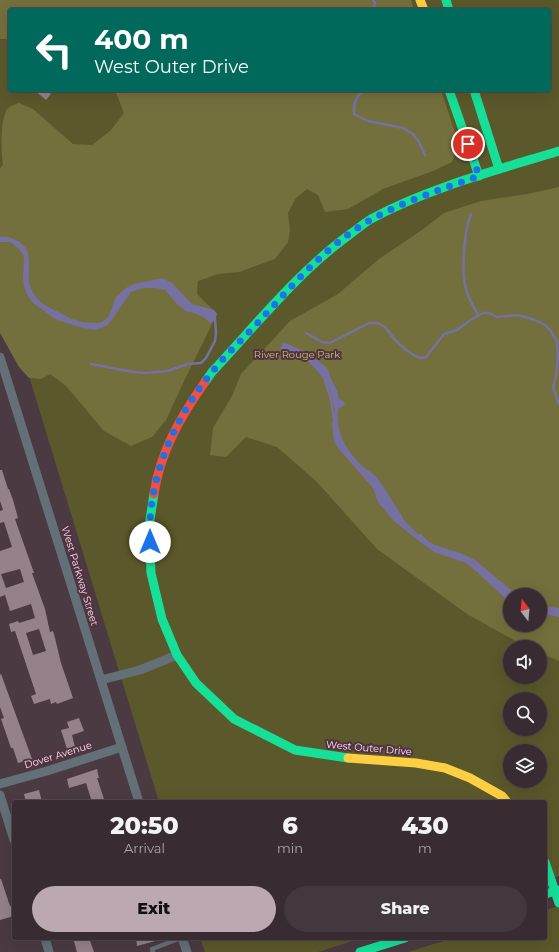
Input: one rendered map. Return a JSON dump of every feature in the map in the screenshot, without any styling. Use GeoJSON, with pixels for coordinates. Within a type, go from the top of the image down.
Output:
{"type":"FeatureCollection","features":[{"type":"Feature","properties":{"kind":"main road"},"geometry":{"type":"LineString","coordinates":[[450,92],[479,176]]}},
{"type":"Feature","properties":{"kind":"main road"},"geometry":{"type":"LineString","coordinates":[[475,92],[499,169]]}},
{"type":"Feature","properties":{"kind":"main road","name":"West Outer Drive"},"geometry":{"type":"LineString","coordinates":[[505,800],[502,796],[470,778],[445,768],[416,763],[335,757],[295,750],[234,719],[196,683],[177,655],[162,619],[151,573],[149,526],[155,485],[165,452],[187,407],[212,372],[301,276],[334,246],[370,220],[408,201],[499,169],[559,151]]}},
{"type":"Feature","properties":{"kind":"main road"},"geometry":{"type":"LineString","coordinates":[[547,868],[559,904]]}},
{"type":"Feature","properties":{"kind":"main road"},"geometry":{"type":"LineString","coordinates":[[547,893],[559,890]]}},
{"type":"Feature","properties":{"kind":"main road"},"geometry":{"type":"LineString","coordinates":[[360,952],[399,940]]}},
{"type":"Feature","properties":{"kind":"street","name":"West Parkway Street"},"geometry":{"type":"LineString","coordinates":[[0,357],[139,800]]}},
{"type":"Feature","properties":{"kind":"street"},"geometry":{"type":"LineString","coordinates":[[101,680],[140,670],[177,655]]}},
{"type":"Feature","properties":{"kind":"street","name":"Dover Avenue"},"geometry":{"type":"LineString","coordinates":[[0,784],[122,747]]}},
{"type":"Feature","properties":{"kind":"street"},"geometry":{"type":"LineString","coordinates":[[0,795],[12,834]]}},
{"type":"Feature","properties":{"kind":"street"},"geometry":{"type":"LineString","coordinates":[[46,940],[49,952]]}},
{"type":"Feature","properties":{"kind":"street"},"geometry":{"type":"LineString","coordinates":[[182,940],[186,952]]}},
{"type":"Feature","properties":{"kind":"lane"},"geometry":{"type":"LineString","coordinates":[[153,952],[152,948],[175,940]]}},
{"type":"Feature","properties":{"kind":"green space","name":"River Rouge Park"},"geometry":{"type":"Polygon","coordinates":[[[0,0],[559,0],[559,876],[547,879],[547,800],[158,800],[0,281],[0,0]]]}},
{"type":"Feature","properties":{"kind":"green space"},"geometry":{"type":"Polygon","coordinates":[[[0,0],[411,0],[413,8],[8,8],[8,39],[0,39],[0,0]]]}},
{"type":"Feature","properties":{"kind":"green space"},"geometry":{"type":"Polygon","coordinates":[[[116,92],[442,92],[459,145],[452,162],[433,171],[383,189],[348,209],[325,212],[318,195],[307,189],[296,198],[288,213],[290,230],[288,242],[275,259],[239,272],[218,274],[198,281],[197,294],[217,314],[166,420],[152,437],[131,446],[104,431],[66,386],[50,374],[41,379],[29,378],[19,367],[0,333],[0,168],[3,165],[2,128],[7,109],[19,103],[33,109],[73,144],[92,145],[111,130],[124,113],[116,92]]]}},
{"type":"Feature","properties":{"kind":"green space"},"geometry":{"type":"Polygon","coordinates":[[[559,187],[559,661],[547,656],[547,640],[514,640],[467,614],[377,549],[317,482],[277,447],[246,437],[226,457],[210,455],[213,428],[232,396],[241,374],[290,321],[338,294],[379,259],[444,213],[481,201],[527,194],[559,187]]]}},
{"type":"Feature","properties":{"kind":"green space"},"geometry":{"type":"Polygon","coordinates":[[[559,906],[559,952],[408,952],[447,940],[547,940],[547,909],[559,906]]]}},
{"type":"Feature","properties":{"kind":"green space"},"geometry":{"type":"Polygon","coordinates":[[[201,940],[356,940],[318,952],[205,952],[201,940]]]}},
{"type":"Feature","properties":{"kind":"shaded area"},"geometry":{"type":"Polygon","coordinates":[[[0,237],[12,238],[24,246],[28,252],[30,287],[34,294],[46,306],[71,319],[79,322],[100,323],[109,316],[116,297],[126,288],[134,284],[162,278],[172,283],[192,304],[214,310],[217,314],[215,320],[210,323],[205,318],[197,314],[186,311],[177,304],[165,290],[144,288],[131,292],[111,321],[106,326],[96,330],[83,328],[57,320],[33,303],[28,296],[24,286],[23,277],[24,256],[18,248],[10,242],[0,242],[0,237]]]}},
{"type":"Feature","properties":{"kind":"shaded area"},"geometry":{"type":"Polygon","coordinates":[[[283,342],[306,352],[324,365],[328,370],[337,390],[339,399],[343,401],[345,405],[338,409],[338,425],[343,440],[356,460],[379,480],[402,516],[406,525],[412,532],[415,534],[421,534],[429,542],[435,545],[460,553],[475,560],[509,588],[503,588],[503,596],[466,563],[434,552],[394,521],[378,502],[373,488],[338,448],[334,441],[332,424],[335,410],[330,389],[320,374],[308,361],[280,349],[283,342]]]}},
{"type":"Feature","properties":{"kind":"shaded area"},"geometry":{"type":"Polygon","coordinates":[[[547,607],[559,608],[559,617],[547,614],[547,607]]]}},
{"type":"Feature","properties":{"kind":"building"},"geometry":{"type":"Polygon","coordinates":[[[36,92],[48,92],[51,94],[46,100],[36,92]]]}},
{"type":"Feature","properties":{"kind":"building"},"geometry":{"type":"Polygon","coordinates":[[[0,470],[2,470],[13,500],[18,518],[15,519],[34,573],[32,573],[45,609],[50,632],[53,631],[61,663],[73,698],[57,704],[56,702],[51,704],[50,699],[34,704],[31,696],[36,694],[15,631],[11,632],[9,624],[18,621],[19,623],[35,618],[31,604],[10,611],[5,595],[0,597],[0,551],[12,547],[4,522],[0,523],[0,511],[3,510],[0,501],[0,470]],[[20,569],[1,574],[6,588],[24,582],[20,569]],[[39,629],[26,633],[33,655],[46,651],[39,629]]]}},
{"type":"Feature","properties":{"kind":"building"},"geometry":{"type":"Polygon","coordinates":[[[1,674],[32,759],[18,763],[1,719],[4,718],[0,707],[1,674]]]}},
{"type":"Feature","properties":{"kind":"building"},"geometry":{"type":"Polygon","coordinates":[[[79,718],[84,731],[72,735],[75,747],[67,749],[61,730],[69,728],[67,722],[79,718]]]}},
{"type":"Feature","properties":{"kind":"building"},"geometry":{"type":"Polygon","coordinates":[[[97,769],[99,778],[97,778],[104,800],[91,800],[86,783],[69,788],[67,779],[97,769]]]}},
{"type":"Feature","properties":{"kind":"building"},"geometry":{"type":"Polygon","coordinates":[[[39,790],[42,800],[26,800],[24,794],[39,790]]]}},
{"type":"Feature","properties":{"kind":"building"},"geometry":{"type":"Polygon","coordinates":[[[1,879],[10,906],[12,906],[12,917],[0,920],[1,879]]]}},
{"type":"Feature","properties":{"kind":"building"},"geometry":{"type":"Polygon","coordinates":[[[74,940],[90,940],[94,952],[77,952],[74,940]]]}},
{"type":"Feature","properties":{"kind":"building"},"geometry":{"type":"Polygon","coordinates":[[[136,940],[159,940],[137,946],[136,940]]]}},
{"type":"Feature","properties":{"kind":"waterway"},"geometry":{"type":"LineString","coordinates":[[373,0],[375,3],[374,8]]}},
{"type":"Feature","properties":{"kind":"waterway"},"geometry":{"type":"LineString","coordinates":[[362,92],[356,100],[354,114],[368,121],[403,128],[413,134],[419,142],[425,155]]}},
{"type":"Feature","properties":{"kind":"waterway"},"geometry":{"type":"LineString","coordinates":[[471,214],[465,240],[464,281],[467,292],[478,315]]}},
{"type":"Feature","properties":{"kind":"waterway"},"geometry":{"type":"LineString","coordinates":[[306,333],[322,342],[330,343],[369,323],[378,323],[385,327],[395,340],[406,350],[415,356],[422,358],[426,357],[444,334],[457,330],[483,313],[489,313],[497,317],[518,315],[535,320],[545,325],[557,341],[558,359],[553,387],[559,404]]}},
{"type":"Feature","properties":{"kind":"waterway"},"geometry":{"type":"LineString","coordinates":[[91,364],[146,373],[167,371],[188,364],[201,363],[206,358],[215,341],[215,318]]}},
{"type":"Feature","properties":{"kind":"waterway"},"geometry":{"type":"LineString","coordinates":[[325,381],[331,399],[334,419]]}},
{"type":"Feature","properties":{"kind":"waterway"},"geometry":{"type":"LineString","coordinates":[[403,521],[417,535]]}},
{"type":"Feature","properties":{"kind":"traffic: fast"},"geometry":{"type":"LineString","coordinates":[[446,0],[448,8]]}},
{"type":"Feature","properties":{"kind":"traffic: fast"},"geometry":{"type":"LineString","coordinates":[[450,92],[479,176]]}},
{"type":"Feature","properties":{"kind":"traffic: fast"},"geometry":{"type":"LineString","coordinates":[[475,92],[499,169]]}},
{"type":"Feature","properties":{"kind":"traffic: fast"},"geometry":{"type":"LineString","coordinates":[[205,382],[212,372],[295,282],[330,250],[371,219],[416,198],[463,180],[559,151]]}},
{"type":"Feature","properties":{"kind":"traffic: fast"},"geometry":{"type":"LineString","coordinates":[[154,494],[149,526],[151,573],[162,619],[177,655],[196,683],[234,719],[295,750],[348,758]]}},
{"type":"Feature","properties":{"kind":"traffic: fast"},"geometry":{"type":"LineString","coordinates":[[547,868],[559,903]]}},
{"type":"Feature","properties":{"kind":"traffic: fast"},"geometry":{"type":"LineString","coordinates":[[547,893],[559,890]]}},
{"type":"Feature","properties":{"kind":"traffic: fast"},"geometry":{"type":"LineString","coordinates":[[360,952],[399,940]]}},
{"type":"Feature","properties":{"kind":"traffic: slow"},"geometry":{"type":"LineString","coordinates":[[420,0],[423,8]]}},
{"type":"Feature","properties":{"kind":"traffic: slow"},"geometry":{"type":"LineString","coordinates":[[348,758],[416,763],[445,768],[470,778],[502,796],[505,800]]}},
{"type":"Feature","properties":{"kind":"traffic: jam"},"geometry":{"type":"LineString","coordinates":[[154,494],[166,449],[180,421],[205,382]]}},
{"type":"Feature","properties":{"kind":"route"},"geometry":{"type":"LineString","coordinates":[[150,542],[149,526],[155,485],[167,445],[187,407],[212,372],[301,276],[334,246],[370,220],[408,201],[479,176],[468,144]]}}]}
